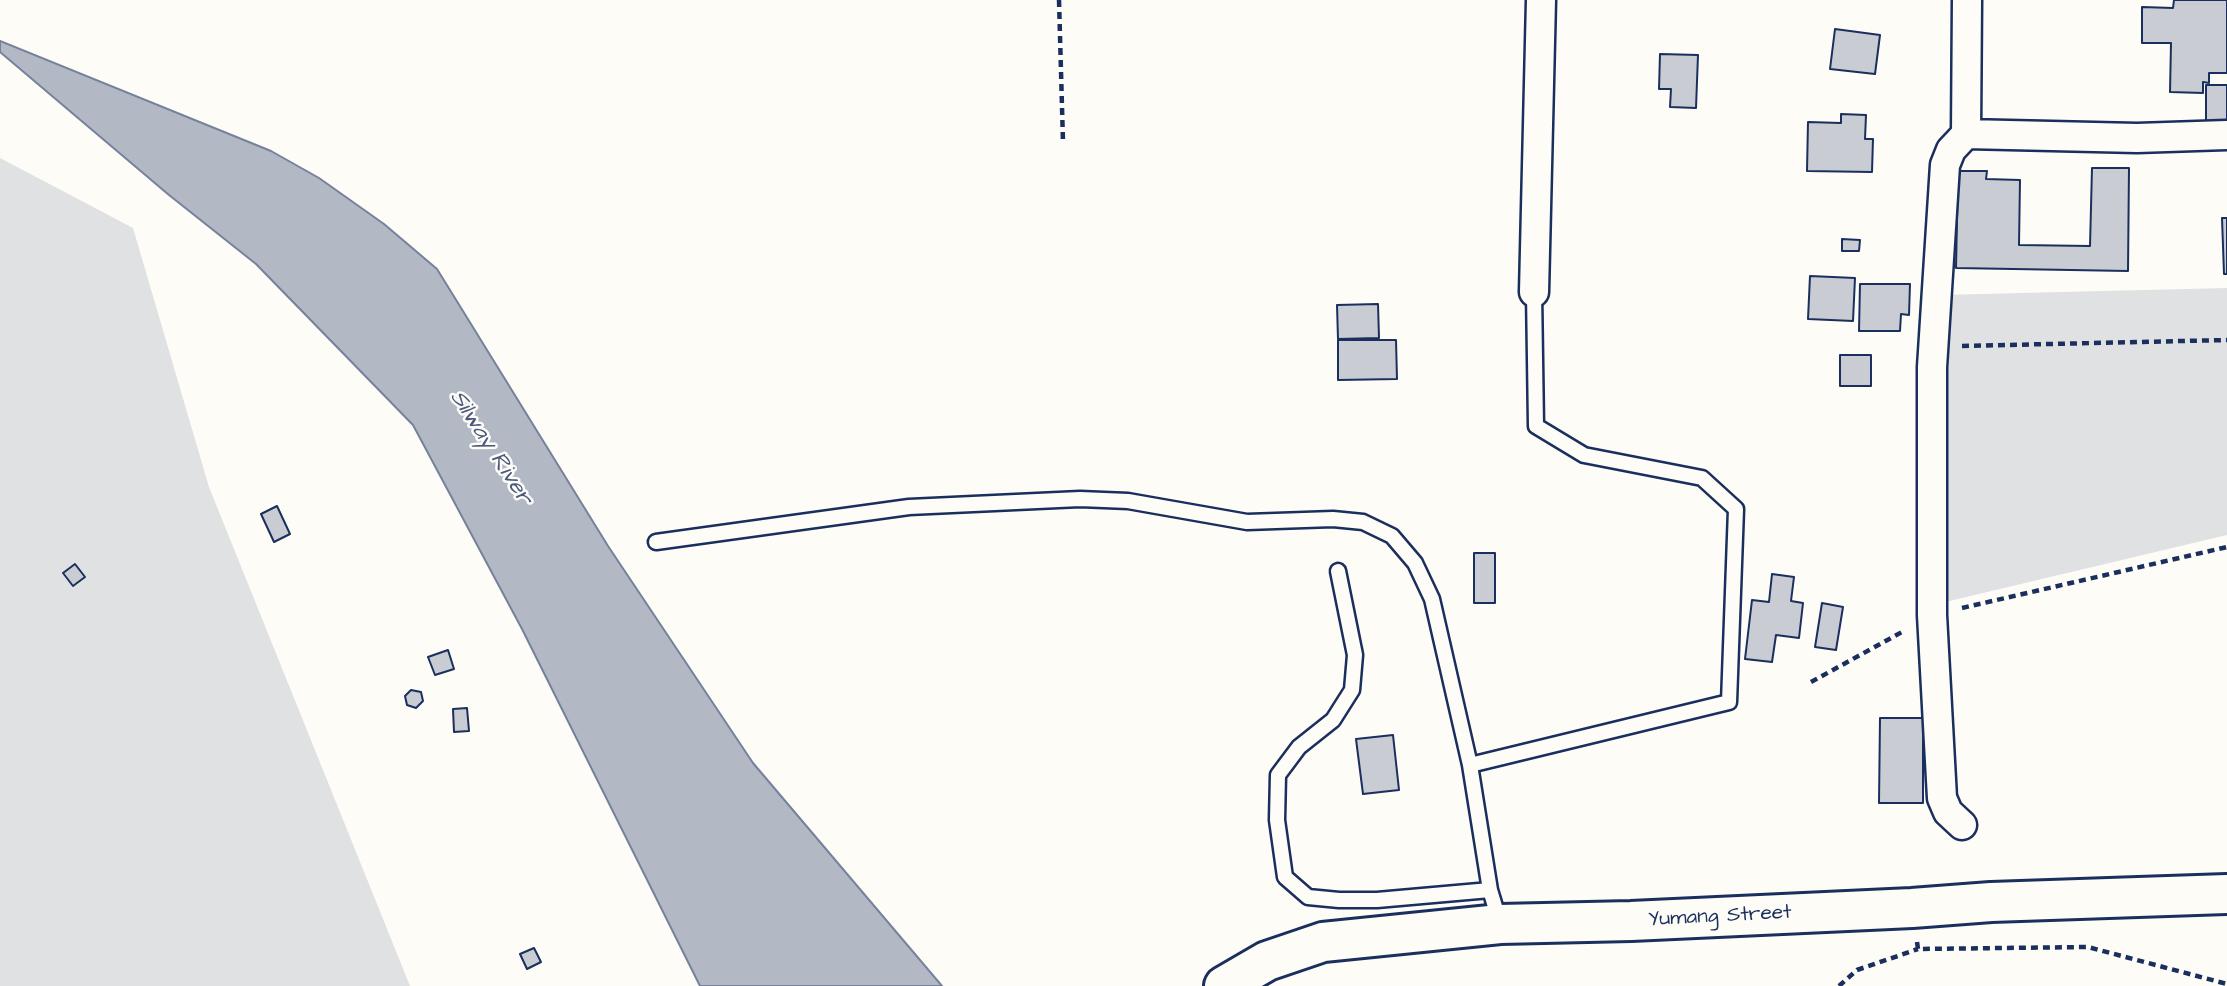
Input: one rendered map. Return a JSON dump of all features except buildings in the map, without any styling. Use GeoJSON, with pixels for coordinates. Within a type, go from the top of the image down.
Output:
{"type":"FeatureCollection","features":[{"type":"Feature","properties":{"kind":"main road","name":"Yumang Street"},"geometry":{"type":"LineString","coordinates":[[1224,986],[1267,961],[1323,942],[1495,907],[1631,921],[1991,902],[2227,894]]}},
{"type":"Feature","properties":{"kind":"street"},"geometry":{"type":"LineString","coordinates":[[1534,292],[1541,0]]}},
{"type":"Feature","properties":{"kind":"street"},"geometry":{"type":"LineString","coordinates":[[1962,825],[1948,811],[1942,798],[1933,615],[1934,346],[1945,165],[1951,150],[1966,134],[1967,0]]}},
{"type":"Feature","properties":{"kind":"street"},"geometry":{"type":"LineString","coordinates":[[1966,134],[2137,138],[2227,135]]}},
{"type":"Feature","properties":{"kind":"lane"},"geometry":{"type":"LineString","coordinates":[[1470,765],[1730,702],[1735,509],[1702,478],[1584,455],[1536,426],[1534,292]]}},
{"type":"Feature","properties":{"kind":"lane"},"geometry":{"type":"LineString","coordinates":[[656,542],[909,507],[1080,499],[1128,501],[1247,522],[1333,519],[1363,522],[1392,536],[1415,563],[1432,599],[1470,765],[1495,907],[1307,897],[1285,877],[1277,820],[1278,775],[1299,747],[1333,720],[1352,690],[1355,655],[1338,571]]}},
{"type":"Feature","properties":{"kind":"path"},"geometry":{"type":"LineString","coordinates":[[1059,0],[1063,142]]}},
{"type":"Feature","properties":{"kind":"path"},"geometry":{"type":"LineString","coordinates":[[1934,346],[2227,340]]}},
{"type":"Feature","properties":{"kind":"path"},"geometry":{"type":"LineString","coordinates":[[1811,682],[1933,615],[2227,547]]}},
{"type":"Feature","properties":{"kind":"path"},"geometry":{"type":"LineString","coordinates":[[1912,908],[1918,949]]}},
{"type":"Feature","properties":{"kind":"path"},"geometry":{"type":"LineString","coordinates":[[1839,986],[1857,970],[1918,949],[2088,947],[2227,984]]}},
{"type":"Feature","properties":{"kind":"shaded area"},"geometry":{"type":"Polygon","coordinates":[[[0,158],[133,228],[209,487],[410,986],[0,986],[0,158]]]}},
{"type":"Feature","properties":{"kind":"shaded area"},"geometry":{"type":"Polygon","coordinates":[[[2227,288],[2227,535],[1941,603],[1941,295],[2227,288]]]}},
{"type":"Feature","properties":{"kind":"water","name":"Silway River"},"geometry":{"type":"Polygon","coordinates":[[[0,41],[271,151],[319,178],[384,224],[437,269],[608,546],[753,763],[942,986],[700,986],[522,629],[413,425],[256,264],[169,195],[0,52],[0,41]]]}}]}
